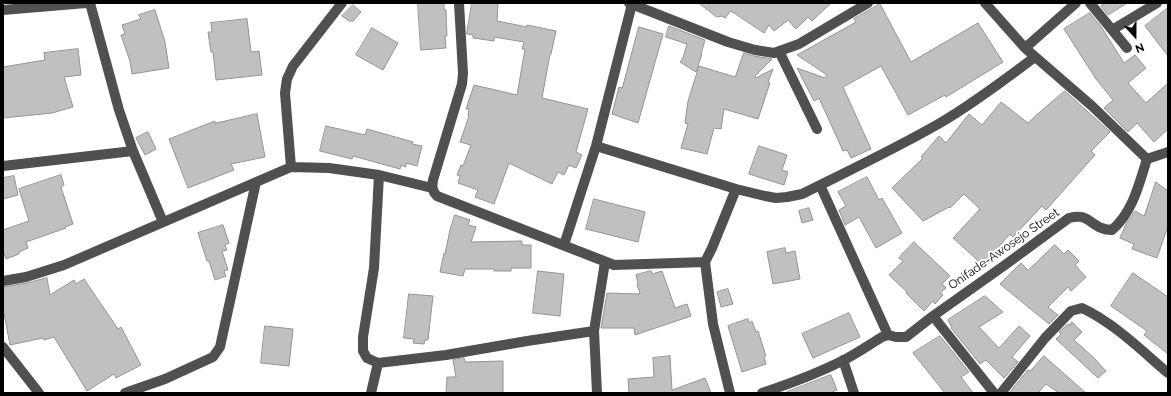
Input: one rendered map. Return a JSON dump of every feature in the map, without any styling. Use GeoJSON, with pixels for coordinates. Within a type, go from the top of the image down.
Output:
{"type":"FeatureCollection","features":[{"type":"Feature","properties":{"kind":"street"},"geometry":{"type":"LineString","coordinates":[[3,10],[86,3]]}},
{"type":"Feature","properties":{"kind":"street"},"geometry":{"type":"LineString","coordinates":[[90,3],[119,110],[163,222]]}},
{"type":"Feature","properties":{"kind":"street"},"geometry":{"type":"LineString","coordinates":[[291,167],[285,92],[287,79],[293,66],[342,3]]}},
{"type":"Feature","properties":{"kind":"street"},"geometry":{"type":"LineString","coordinates":[[459,3],[463,73],[462,84],[433,180],[432,188],[434,193],[437,196],[605,262],[614,264],[705,262]]}},
{"type":"Feature","properties":{"kind":"street"},"geometry":{"type":"LineString","coordinates":[[564,245],[596,146],[630,4],[728,42],[755,50],[774,53],[798,44],[856,6],[868,3]]}},
{"type":"Feature","properties":{"kind":"street"},"geometry":{"type":"LineString","coordinates":[[985,3],[1025,48],[1092,106],[1147,159],[1168,152]]}},
{"type":"Feature","properties":{"kind":"street"},"geometry":{"type":"LineString","coordinates":[[1025,48],[1076,3]]}},
{"type":"Feature","properties":{"kind":"street"},"geometry":{"type":"LineString","coordinates":[[1090,3],[1127,48]]}},
{"type":"Feature","properties":{"kind":"street"},"geometry":{"type":"LineString","coordinates":[[1112,30],[1157,3]]}},
{"type":"Feature","properties":{"kind":"street"},"geometry":{"type":"LineString","coordinates":[[779,51],[817,129]]}},
{"type":"Feature","properties":{"kind":"street"},"geometry":{"type":"LineString","coordinates":[[596,146],[736,189],[776,198],[802,194],[899,146],[941,122],[998,85],[1035,57]]}},
{"type":"Feature","properties":{"kind":"street"},"geometry":{"type":"LineString","coordinates":[[3,166],[134,151]]}},
{"type":"Feature","properties":{"kind":"street","name":"Onifade-Awosejo Street"},"geometry":{"type":"LineString","coordinates":[[888,335],[906,337],[1069,218],[1076,216],[1085,217],[1100,228],[1112,230],[1120,224],[1134,199],[1147,159]]}},
{"type":"Feature","properties":{"kind":"street"},"geometry":{"type":"LineString","coordinates":[[3,281],[26,277],[64,265],[291,167],[330,168],[379,175],[432,188]]}},
{"type":"Feature","properties":{"kind":"street"},"geometry":{"type":"LineString","coordinates":[[379,175],[374,268],[363,337],[363,351],[367,358],[378,363],[446,355],[526,340],[594,331]]}},
{"type":"Feature","properties":{"kind":"street"},"geometry":{"type":"LineString","coordinates":[[125,393],[165,379],[213,357],[220,347],[256,182]]}},
{"type":"Feature","properties":{"kind":"street"},"geometry":{"type":"LineString","coordinates":[[762,393],[799,380],[844,360],[882,337],[888,335],[820,185]]}},
{"type":"Feature","properties":{"kind":"street"},"geometry":{"type":"LineString","coordinates":[[730,393],[713,324],[705,262],[736,189]]}},
{"type":"Feature","properties":{"kind":"street"},"geometry":{"type":"LineString","coordinates":[[597,393],[594,331],[605,262]]}},
{"type":"Feature","properties":{"kind":"street"},"geometry":{"type":"LineString","coordinates":[[1001,393],[1045,338],[1071,311],[1082,308],[1095,314],[1119,332],[1168,373]]}},
{"type":"Feature","properties":{"kind":"street"},"geometry":{"type":"LineString","coordinates":[[933,316],[994,393]]}},
{"type":"Feature","properties":{"kind":"street"},"geometry":{"type":"LineString","coordinates":[[3,347],[40,393]]}},
{"type":"Feature","properties":{"kind":"street"},"geometry":{"type":"LineString","coordinates":[[844,360],[854,393]]}},
{"type":"Feature","properties":{"kind":"street"},"geometry":{"type":"LineString","coordinates":[[371,393],[378,363]]}},
{"type":"Feature","properties":{"kind":"building"},"geometry":{"type":"Polygon","coordinates":[[[418,3],[444,3],[444,10],[446,10],[446,48],[421,50],[418,3]]]}},
{"type":"Feature","properties":{"kind":"building"},"geometry":{"type":"Polygon","coordinates":[[[472,3],[498,3],[497,21],[556,31],[542,98],[588,109],[576,152],[582,155],[576,168],[569,165],[564,175],[558,172],[552,184],[509,163],[494,204],[475,197],[478,190],[458,183],[460,176],[457,175],[461,165],[463,166],[471,145],[460,142],[469,116],[469,109],[466,109],[474,85],[517,95],[525,49],[522,49],[524,42],[494,37],[494,41],[473,38],[473,35],[467,34],[472,3]]]}},
{"type":"Feature","properties":{"kind":"building"},"geometry":{"type":"Polygon","coordinates":[[[699,3],[831,3],[812,21],[808,17],[796,29],[788,20],[774,31],[769,25],[764,33],[731,11],[725,18],[722,16],[717,17],[699,3]]]}},
{"type":"Feature","properties":{"kind":"building"},"geometry":{"type":"Polygon","coordinates":[[[1106,3],[1127,3],[1108,15],[1101,6],[1106,3]]]}},
{"type":"Feature","properties":{"kind":"building"},"geometry":{"type":"Polygon","coordinates":[[[880,4],[911,62],[978,23],[1003,62],[946,97],[945,95],[908,115],[881,66],[843,87],[871,149],[851,158],[847,150],[843,151],[819,98],[814,101],[797,68],[825,78],[827,75],[797,55],[856,22],[854,19],[880,4]]]}},
{"type":"Feature","properties":{"kind":"building"},"geometry":{"type":"Polygon","coordinates":[[[353,5],[361,12],[353,21],[349,21],[342,16],[353,5]]]}},
{"type":"Feature","properties":{"kind":"building"},"geometry":{"type":"Polygon","coordinates":[[[1168,8],[1168,56],[1145,26],[1168,8]]]}},
{"type":"Feature","properties":{"kind":"building"},"geometry":{"type":"Polygon","coordinates":[[[155,10],[165,42],[169,68],[132,74],[130,61],[121,35],[125,34],[122,25],[141,19],[139,15],[155,10]]]}},
{"type":"Feature","properties":{"kind":"building"},"geometry":{"type":"Polygon","coordinates":[[[1090,13],[1102,28],[1124,63],[1135,55],[1146,68],[1128,83],[1146,103],[1168,83],[1168,129],[1154,142],[1137,123],[1128,132],[1104,108],[1113,100],[1096,79],[1064,29],[1090,13]]]}},
{"type":"Feature","properties":{"kind":"building"},"geometry":{"type":"Polygon","coordinates":[[[247,19],[251,52],[259,51],[262,75],[216,80],[213,52],[211,52],[208,32],[212,32],[211,23],[247,19]]]}},
{"type":"Feature","properties":{"kind":"building"},"geometry":{"type":"Polygon","coordinates":[[[669,26],[705,40],[696,72],[680,62],[683,58],[687,44],[666,37],[669,26]]]}},
{"type":"Feature","properties":{"kind":"building"},"geometry":{"type":"Polygon","coordinates":[[[639,27],[663,34],[638,123],[612,114],[619,87],[622,88],[639,27]]]}},
{"type":"Feature","properties":{"kind":"building"},"geometry":{"type":"Polygon","coordinates":[[[372,28],[398,43],[383,70],[356,55],[372,28]]]}},
{"type":"Feature","properties":{"kind":"building"},"geometry":{"type":"Polygon","coordinates":[[[78,49],[81,75],[64,77],[73,107],[52,113],[3,118],[3,67],[45,60],[44,53],[78,49]]]}},
{"type":"Feature","properties":{"kind":"building"},"geometry":{"type":"Polygon","coordinates":[[[744,53],[772,59],[755,76],[756,78],[773,69],[758,119],[724,109],[721,129],[714,128],[707,154],[681,148],[688,124],[685,123],[688,101],[699,66],[735,77],[744,53]]]}},
{"type":"Feature","properties":{"kind":"building"},"geometry":{"type":"Polygon","coordinates":[[[1065,91],[1110,132],[1091,151],[1095,155],[1046,210],[1042,206],[1013,237],[1010,234],[991,255],[994,257],[985,267],[953,238],[980,209],[964,194],[950,208],[949,207],[923,221],[892,188],[923,158],[921,157],[939,136],[946,143],[969,114],[982,125],[1001,102],[1028,123],[1065,91]]]}},
{"type":"Feature","properties":{"kind":"building"},"geometry":{"type":"Polygon","coordinates":[[[257,114],[265,157],[231,164],[234,170],[188,188],[169,139],[215,121],[215,123],[257,114]]]}},
{"type":"Feature","properties":{"kind":"building"},"geometry":{"type":"Polygon","coordinates":[[[326,126],[365,135],[367,129],[413,142],[412,144],[422,146],[417,166],[406,163],[406,167],[401,165],[400,169],[353,156],[352,159],[320,151],[326,126]]]}},
{"type":"Feature","properties":{"kind":"building"},"geometry":{"type":"Polygon","coordinates":[[[148,132],[156,149],[145,155],[136,138],[148,132]]]}},
{"type":"Feature","properties":{"kind":"building"},"geometry":{"type":"Polygon","coordinates":[[[759,146],[787,155],[782,170],[788,172],[784,185],[749,174],[759,146]]]}},
{"type":"Feature","properties":{"kind":"building"},"geometry":{"type":"Polygon","coordinates":[[[61,175],[64,185],[61,187],[73,224],[65,227],[66,228],[26,242],[28,248],[19,252],[19,254],[6,259],[3,251],[3,230],[29,221],[19,189],[61,175]]]}},
{"type":"Feature","properties":{"kind":"building"},"geometry":{"type":"Polygon","coordinates":[[[14,176],[18,195],[3,199],[3,178],[14,176]]]}},
{"type":"Feature","properties":{"kind":"building"},"geometry":{"type":"Polygon","coordinates":[[[867,177],[879,200],[882,198],[902,233],[876,248],[859,217],[845,225],[839,210],[846,206],[838,192],[867,177]]]}},
{"type":"Feature","properties":{"kind":"building"},"geometry":{"type":"Polygon","coordinates":[[[1156,182],[1168,191],[1168,226],[1157,258],[1132,249],[1134,244],[1120,238],[1126,224],[1135,211],[1144,216],[1156,182]]]}},
{"type":"Feature","properties":{"kind":"building"},"geometry":{"type":"Polygon","coordinates":[[[594,199],[645,212],[638,242],[586,229],[594,199]]]}},
{"type":"Feature","properties":{"kind":"building"},"geometry":{"type":"Polygon","coordinates":[[[809,208],[813,220],[802,223],[799,211],[809,208]]]}},
{"type":"Feature","properties":{"kind":"building"},"geometry":{"type":"Polygon","coordinates":[[[455,215],[470,220],[468,225],[476,227],[471,242],[522,241],[522,245],[531,245],[531,268],[511,268],[511,271],[494,271],[494,269],[465,269],[463,276],[440,272],[455,215]]]}},
{"type":"Feature","properties":{"kind":"building"},"geometry":{"type":"Polygon","coordinates":[[[223,225],[229,243],[225,245],[227,250],[222,251],[228,270],[224,271],[226,276],[215,280],[198,233],[223,225]]]}},
{"type":"Feature","properties":{"kind":"building"},"geometry":{"type":"Polygon","coordinates":[[[914,242],[950,276],[942,284],[946,288],[940,293],[943,295],[935,304],[933,301],[924,311],[889,275],[903,261],[899,258],[914,242]]]}},
{"type":"Feature","properties":{"kind":"building"},"geometry":{"type":"Polygon","coordinates":[[[1055,245],[1064,254],[1068,250],[1079,261],[1075,265],[1086,277],[1071,291],[1068,287],[1048,307],[1058,315],[1049,324],[1000,284],[1021,263],[1028,270],[1055,245]]]}},
{"type":"Feature","properties":{"kind":"building"},"geometry":{"type":"Polygon","coordinates":[[[785,248],[786,253],[795,251],[800,279],[773,284],[767,252],[785,248]]]}},
{"type":"Feature","properties":{"kind":"building"},"geometry":{"type":"Polygon","coordinates":[[[538,271],[564,274],[560,316],[533,313],[538,271]]]}},
{"type":"Feature","properties":{"kind":"building"},"geometry":{"type":"Polygon","coordinates":[[[651,271],[652,274],[662,271],[675,308],[687,304],[691,316],[635,335],[634,328],[601,328],[607,293],[640,294],[636,275],[651,271]]]}},
{"type":"Feature","properties":{"kind":"building"},"geometry":{"type":"Polygon","coordinates":[[[1133,273],[1168,297],[1168,354],[1144,335],[1147,331],[1111,306],[1133,273]]]}},
{"type":"Feature","properties":{"kind":"building"},"geometry":{"type":"Polygon","coordinates":[[[47,278],[50,295],[74,280],[76,284],[84,279],[118,329],[121,327],[141,365],[116,378],[114,374],[87,391],[54,337],[10,345],[3,308],[3,287],[47,278]]]}},
{"type":"Feature","properties":{"kind":"building"},"geometry":{"type":"Polygon","coordinates":[[[728,289],[733,304],[721,307],[717,292],[728,289]]]}},
{"type":"Feature","properties":{"kind":"building"},"geometry":{"type":"Polygon","coordinates":[[[409,294],[433,296],[428,340],[425,340],[424,344],[413,343],[414,339],[404,338],[409,294]]]}},
{"type":"Feature","properties":{"kind":"building"},"geometry":{"type":"Polygon","coordinates":[[[985,296],[1003,312],[979,327],[999,348],[1019,326],[1030,336],[1012,357],[1018,362],[1004,378],[986,360],[980,364],[951,328],[948,320],[985,296]]]}},
{"type":"Feature","properties":{"kind":"building"},"geometry":{"type":"Polygon","coordinates":[[[849,313],[860,337],[813,358],[802,334],[849,313]]]}},
{"type":"Feature","properties":{"kind":"building"},"geometry":{"type":"Polygon","coordinates":[[[748,319],[749,323],[752,321],[756,332],[758,331],[766,356],[764,357],[766,364],[742,372],[728,326],[748,319]]]}},
{"type":"Feature","properties":{"kind":"building"},"geometry":{"type":"Polygon","coordinates":[[[1072,322],[1082,332],[1074,340],[1106,371],[1098,378],[1056,339],[1061,334],[1059,332],[1072,322]]]}},
{"type":"Feature","properties":{"kind":"building"},"geometry":{"type":"Polygon","coordinates":[[[265,326],[293,329],[289,366],[261,363],[265,326]]]}},
{"type":"Feature","properties":{"kind":"building"},"geometry":{"type":"Polygon","coordinates":[[[940,336],[969,372],[961,377],[973,393],[945,393],[913,353],[940,336]]]}},
{"type":"Feature","properties":{"kind":"building"},"geometry":{"type":"Polygon","coordinates":[[[670,356],[672,390],[705,378],[711,393],[629,393],[628,379],[654,377],[653,358],[670,356]]]}},
{"type":"Feature","properties":{"kind":"building"},"geometry":{"type":"Polygon","coordinates":[[[1044,356],[1086,393],[1059,393],[1046,384],[1038,393],[1009,393],[1028,370],[1030,371],[1044,356]]]}},
{"type":"Feature","properties":{"kind":"building"},"geometry":{"type":"Polygon","coordinates":[[[464,358],[465,362],[503,361],[503,393],[446,393],[447,377],[456,377],[453,360],[464,358]]]}},
{"type":"Feature","properties":{"kind":"building"},"geometry":{"type":"Polygon","coordinates":[[[831,375],[837,390],[830,393],[787,393],[787,392],[831,375]]]}}]}
